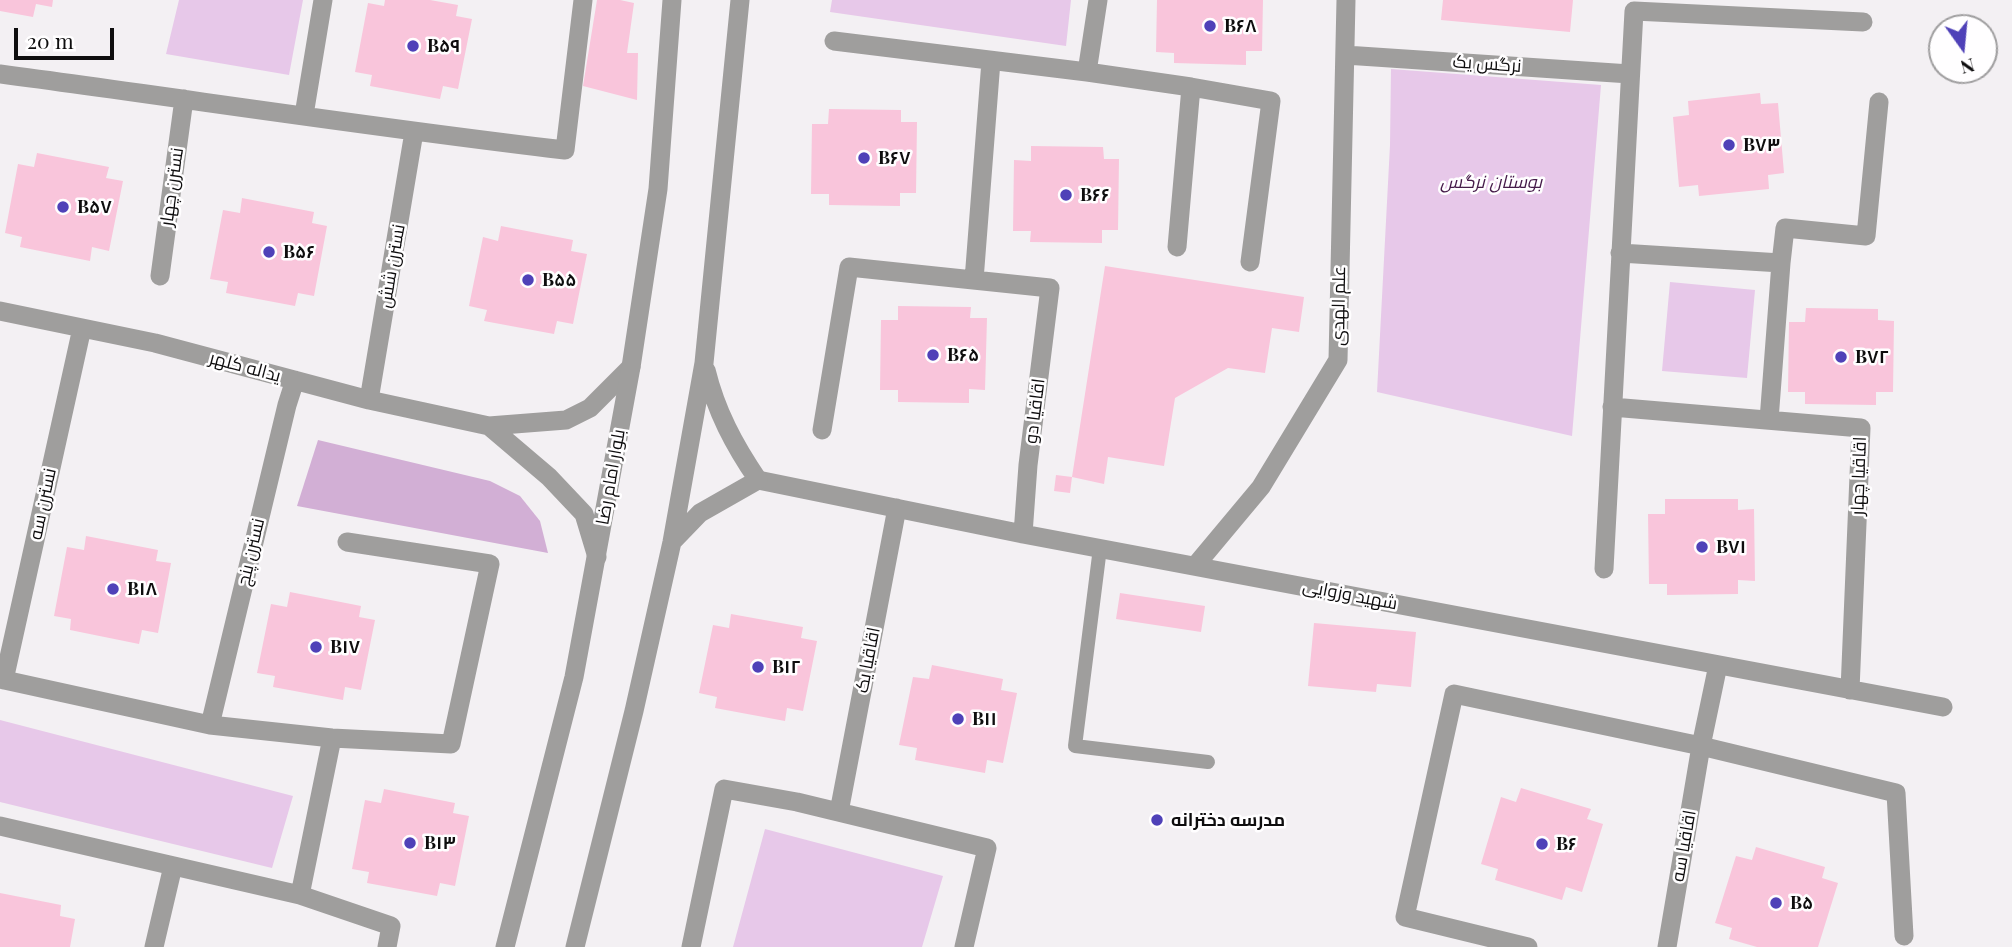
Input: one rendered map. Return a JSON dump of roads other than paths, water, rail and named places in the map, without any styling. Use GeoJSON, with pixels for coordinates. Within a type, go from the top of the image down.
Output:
{"type":"FeatureCollection","features":[{"type":"Feature","properties":{"kind":"street"},"geometry":{"type":"LineString","coordinates":[[304,115],[323,0]]}},
{"type":"Feature","properties":{"kind":"street"},"geometry":{"type":"LineString","coordinates":[[0,74],[414,132],[565,150],[583,0]]}},
{"type":"Feature","properties":{"kind":"street","name":"بلوار امام رضا"},"geometry":{"type":"LineString","coordinates":[[505,947],[574,677],[631,367],[658,189],[672,0]]}},
{"type":"Feature","properties":{"kind":"street"},"geometry":{"type":"LineString","coordinates":[[575,947],[634,711],[672,542],[704,363],[740,0]]}},
{"type":"Feature","properties":{"kind":"street"},"geometry":{"type":"LineString","coordinates":[[1087,72],[1098,0]]}},
{"type":"Feature","properties":{"kind":"street","name":"علم الهدی"},"geometry":{"type":"LineString","coordinates":[[1195,566],[1261,486],[1338,360],[1346,0]]}},
{"type":"Feature","properties":{"kind":"street"},"geometry":{"type":"LineString","coordinates":[[1604,569],[1634,6],[1863,22]]}},
{"type":"Feature","properties":{"kind":"street"},"geometry":{"type":"LineString","coordinates":[[834,41],[1087,72],[1271,101],[1250,262]]}},
{"type":"Feature","properties":{"kind":"street","name":"نرگس یک"},"geometry":{"type":"LineString","coordinates":[[1345,55],[1630,74]]}},
{"type":"Feature","properties":{"kind":"street"},"geometry":{"type":"LineString","coordinates":[[822,430],[849,267],[974,280],[991,61]]}},
{"type":"Feature","properties":{"kind":"street"},"geometry":{"type":"LineString","coordinates":[[1177,247],[1191,88]]}},
{"type":"Feature","properties":{"kind":"street","name":"نسترن چهار"},"geometry":{"type":"LineString","coordinates":[[160,276],[184,99]]}},
{"type":"Feature","properties":{"kind":"street"},"geometry":{"type":"LineString","coordinates":[[1769,420],[1785,228],[1866,236],[1879,102]]}},
{"type":"Feature","properties":{"kind":"street","name":"نسترن شش"},"geometry":{"type":"LineString","coordinates":[[369,400],[414,132]]}},
{"type":"Feature","properties":{"kind":"street"},"geometry":{"type":"LineString","coordinates":[[1620,253],[1781,263]]}},
{"type":"Feature","properties":{"kind":"street","name":"اقاقیا دو"},"geometry":{"type":"LineString","coordinates":[[974,280],[1050,288],[1028,465],[1023,534]]}},
{"type":"Feature","properties":{"kind":"street","name":"یداله کلهر"},"geometry":{"type":"LineString","coordinates":[[0,311],[155,343],[369,400],[489,426],[566,420],[590,408],[631,367]]}},
{"type":"Feature","properties":{"kind":"street","name":"نسترن سه"},"geometry":{"type":"LineString","coordinates":[[2,679],[82,328]]}},
{"type":"Feature","properties":{"kind":"street"},"geometry":{"type":"LineString","coordinates":[[672,542],[700,513],[758,480],[724,424],[713,398],[704,363]]}},
{"type":"Feature","properties":{"kind":"street","name":"نسترن پنج"},"geometry":{"type":"LineString","coordinates":[[210,725],[295,380]]}},
{"type":"Feature","properties":{"kind":"street","name":"اقاقیا چهار"},"geometry":{"type":"LineString","coordinates":[[1612,407],[1861,428],[1850,690]]}},
{"type":"Feature","properties":{"kind":"street","name":"یداله کلهر"},"geometry":{"type":"LineString","coordinates":[[489,426],[549,477],[584,514],[597,557]]}},
{"type":"Feature","properties":{"kind":"street","name":"شهید وزوایی"},"geometry":{"type":"LineString","coordinates":[[758,480],[1023,534],[1943,707]]}},
{"type":"Feature","properties":{"kind":"street","name":"اقاقیا یک"},"geometry":{"type":"LineString","coordinates":[[839,812],[897,508]]}},
{"type":"Feature","properties":{"kind":"street"},"geometry":{"type":"LineString","coordinates":[[2,679],[210,725],[332,738],[451,744],[491,564],[347,542]]}},
{"type":"Feature","properties":{"kind":"street","name":"اقاقیا سه"},"geometry":{"type":"LineString","coordinates":[[1667,947],[1701,746],[1718,665]]}},
{"type":"Feature","properties":{"kind":"street"},"geometry":{"type":"LineString","coordinates":[[1528,947],[1405,917],[1454,694],[1701,746],[1896,793],[1904,936]]}},
{"type":"Feature","properties":{"kind":"street"},"geometry":{"type":"LineString","coordinates":[[300,895],[332,738]]}},
{"type":"Feature","properties":{"kind":"street"},"geometry":{"type":"LineString","coordinates":[[691,947],[724,789],[797,802],[987,848],[964,947]]}},
{"type":"Feature","properties":{"kind":"street"},"geometry":{"type":"LineString","coordinates":[[0,826],[300,895],[391,926],[387,947]]}},
{"type":"Feature","properties":{"kind":"street"},"geometry":{"type":"LineString","coordinates":[[154,947],[173,866]]}},
{"type":"Feature","properties":{"kind":"lane"},"geometry":{"type":"LineString","coordinates":[[1100,548],[1075,746],[1208,762]]}},
{"type":"Feature","properties":{"kind":"place","name":"B۶۸"},"geometry":{"type":"Point","coordinates":[1210,26]}},
{"type":"Feature","properties":{"kind":"place","name":"B۵۹"},"geometry":{"type":"Point","coordinates":[413,46]}},
{"type":"Feature","properties":{"kind":"place","name":"B۷۳"},"geometry":{"type":"Point","coordinates":[1729,145]}},
{"type":"Feature","properties":{"kind":"place","name":"B۶۷"},"geometry":{"type":"Point","coordinates":[864,158]}},
{"type":"Feature","properties":{"kind":"place","name":"B۶۶"},"geometry":{"type":"Point","coordinates":[1066,195]}},
{"type":"Feature","properties":{"kind":"place","name":"B۵۷"},"geometry":{"type":"Point","coordinates":[63,207]}},
{"type":"Feature","properties":{"kind":"place","name":"B۵۶"},"geometry":{"type":"Point","coordinates":[269,252]}},
{"type":"Feature","properties":{"kind":"place","name":"B۵۵"},"geometry":{"type":"Point","coordinates":[528,280]}},
{"type":"Feature","properties":{"kind":"place","name":"B۶۵"},"geometry":{"type":"Point","coordinates":[933,355]}},
{"type":"Feature","properties":{"kind":"place","name":"B۷۲"},"geometry":{"type":"Point","coordinates":[1841,357]}},
{"type":"Feature","properties":{"kind":"place","name":"B۷۱"},"geometry":{"type":"Point","coordinates":[1702,547]}},
{"type":"Feature","properties":{"kind":"place","name":"B۱۸"},"geometry":{"type":"Point","coordinates":[113,589]}},
{"type":"Feature","properties":{"kind":"place","name":"B۱۷"},"geometry":{"type":"Point","coordinates":[316,647]}},
{"type":"Feature","properties":{"kind":"place","name":"B۱۲"},"geometry":{"type":"Point","coordinates":[758,667]}},
{"type":"Feature","properties":{"kind":"place","name":"B۱۱"},"geometry":{"type":"Point","coordinates":[958,719]}},
{"type":"Feature","properties":{"kind":"place","name":"مدرسه دخترانه"},"geometry":{"type":"Point","coordinates":[1157,820]}},
{"type":"Feature","properties":{"kind":"place","name":"B۱۳"},"geometry":{"type":"Point","coordinates":[410,843]}},
{"type":"Feature","properties":{"kind":"place","name":"B۶"},"geometry":{"type":"Point","coordinates":[1542,844]}},
{"type":"Feature","properties":{"kind":"place","name":"B۵"},"geometry":{"type":"Point","coordinates":[1776,903]}},
{"type":"Feature","properties":{"kind":"park label","name":"بوستان نرگس"},"geometry":{"type":"Point","coordinates":[1491,182]}}]}
